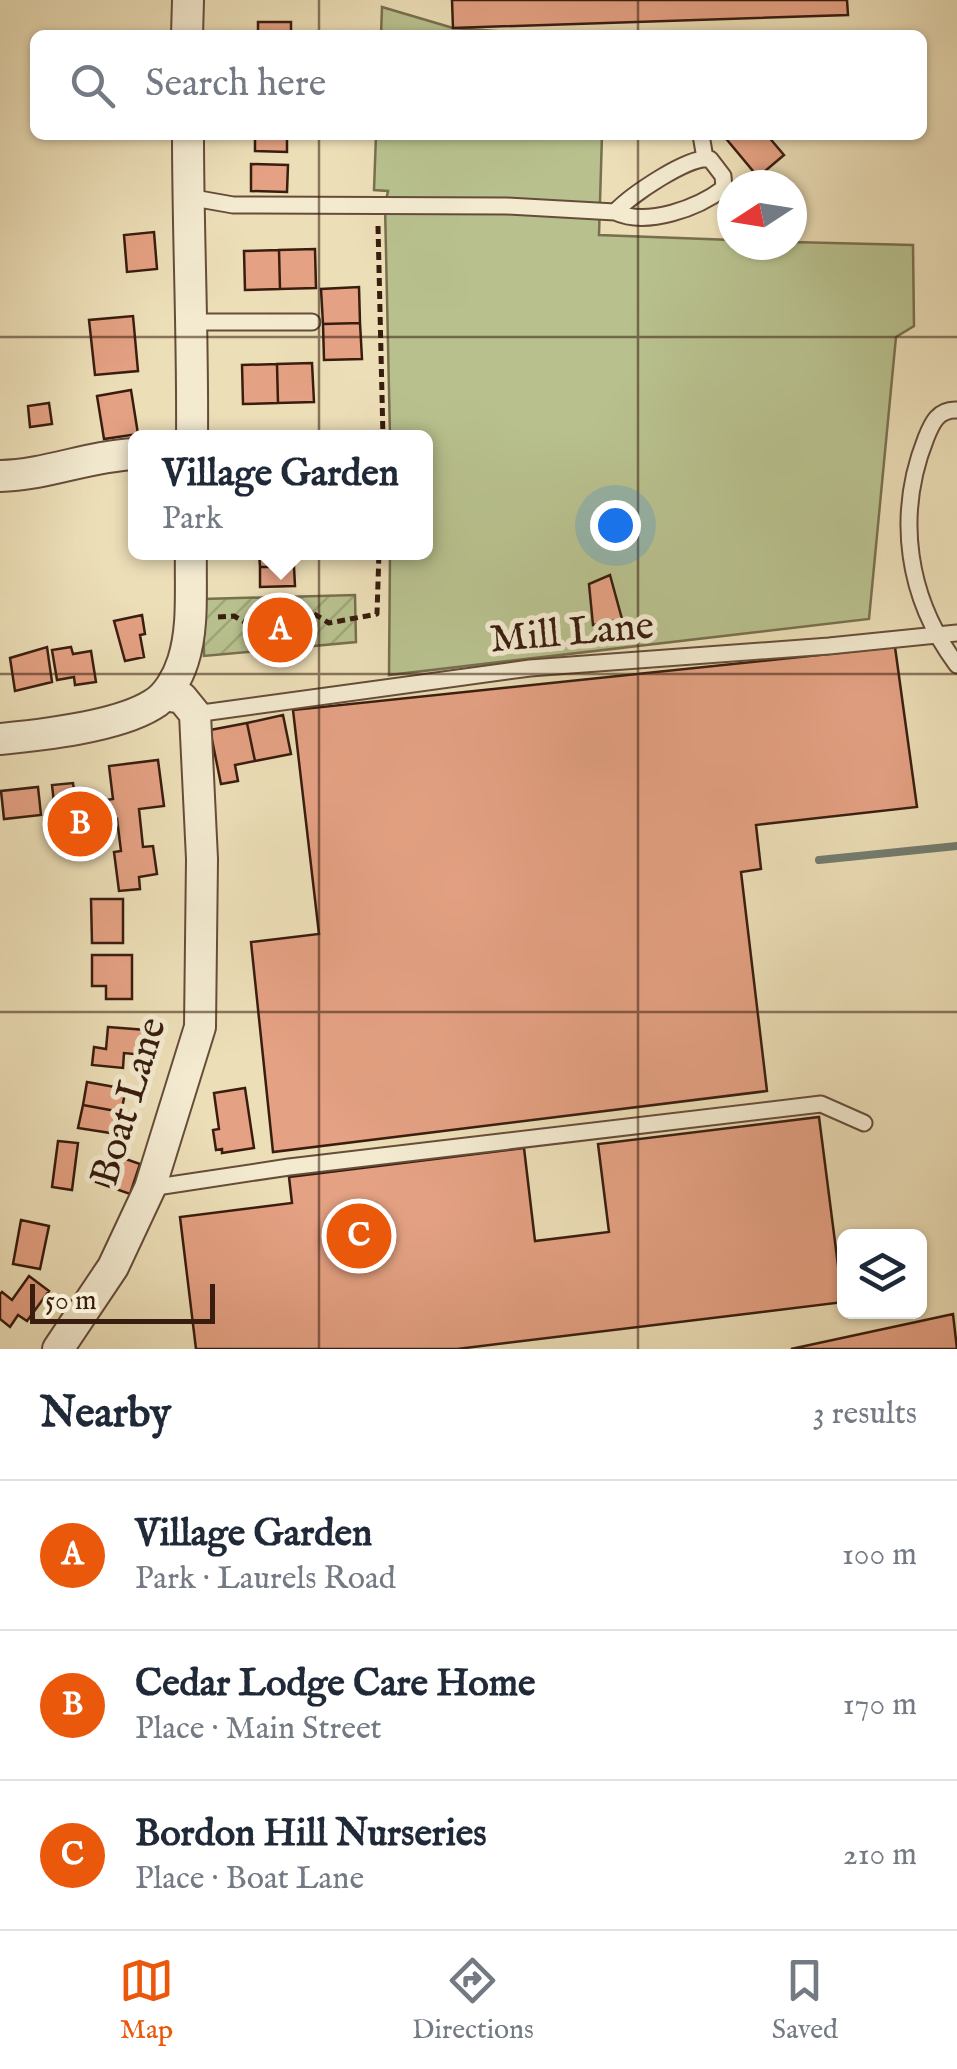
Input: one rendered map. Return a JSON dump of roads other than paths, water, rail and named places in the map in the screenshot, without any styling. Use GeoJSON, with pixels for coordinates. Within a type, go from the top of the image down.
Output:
{"type":"FeatureCollection","features":[{"type":"Feature","properties":{"kind":"street"},"geometry":{"type":"LineString","coordinates":[[188,0],[188,30]]}},
{"type":"Feature","properties":{"kind":"street"},"geometry":{"type":"LineString","coordinates":[[188,140],[194,322],[192,430]]}},
{"type":"Feature","properties":{"kind":"street"},"geometry":{"type":"LineString","coordinates":[[0,476],[32,476],[102,456],[128,454]]}},
{"type":"Feature","properties":{"kind":"street"},"geometry":{"type":"LineString","coordinates":[[0,739],[46,734],[124,716],[152,705],[165,694],[183,662],[190,619],[190,560]]}},
{"type":"Feature","properties":{"kind":"street"},"geometry":{"type":"LineString","coordinates":[[165,694],[182,698],[194,714]]}},
{"type":"Feature","properties":{"kind":"street","name":"Boat Lane"},"geometry":{"type":"LineString","coordinates":[[58,1349],[113,1268],[150,1188],[200,1026],[202,859],[194,714]]}},
{"type":"Feature","properties":{"kind":"lane"},"geometry":{"type":"LineString","coordinates":[[702,140],[706,158]]}},
{"type":"Feature","properties":{"kind":"lane"},"geometry":{"type":"LineString","coordinates":[[188,197],[232,206],[507,206],[615,212],[624,216],[664,214],[702,203],[724,188],[725,182],[706,158],[684,165],[615,212]]}},
{"type":"Feature","properties":{"kind":"lane"},"geometry":{"type":"LineString","coordinates":[[194,322],[312,322]]}},
{"type":"Feature","properties":{"kind":"lane"},"geometry":{"type":"LineString","coordinates":[[957,410],[950,409],[934,419],[915,466],[906,523],[913,568],[934,635],[957,665]]}},
{"type":"Feature","properties":{"kind":"lane","name":"Mill Lane"},"geometry":{"type":"LineString","coordinates":[[194,714],[530,668],[829,646],[957,632]]}},
{"type":"Feature","properties":{"kind":"lane"},"geometry":{"type":"LineString","coordinates":[[150,1188],[423,1150],[821,1104],[864,1123]]}},
{"type":"Feature","properties":{"kind":"waterway"},"geometry":{"type":"LineString","coordinates":[[819,860],[957,846]]}},
{"type":"Feature","properties":{"kind":"place","name":"Village Garden"},"geometry":{"type":"Point","coordinates":[280,630]}},
{"type":"Feature","properties":{"kind":"place","name":"Cedar Lodge Care Home"},"geometry":{"type":"Point","coordinates":[80,824]}},
{"type":"Feature","properties":{"kind":"place","name":"Bordon Hill Nurseries"},"geometry":{"type":"Point","coordinates":[359,1236]}}]}
